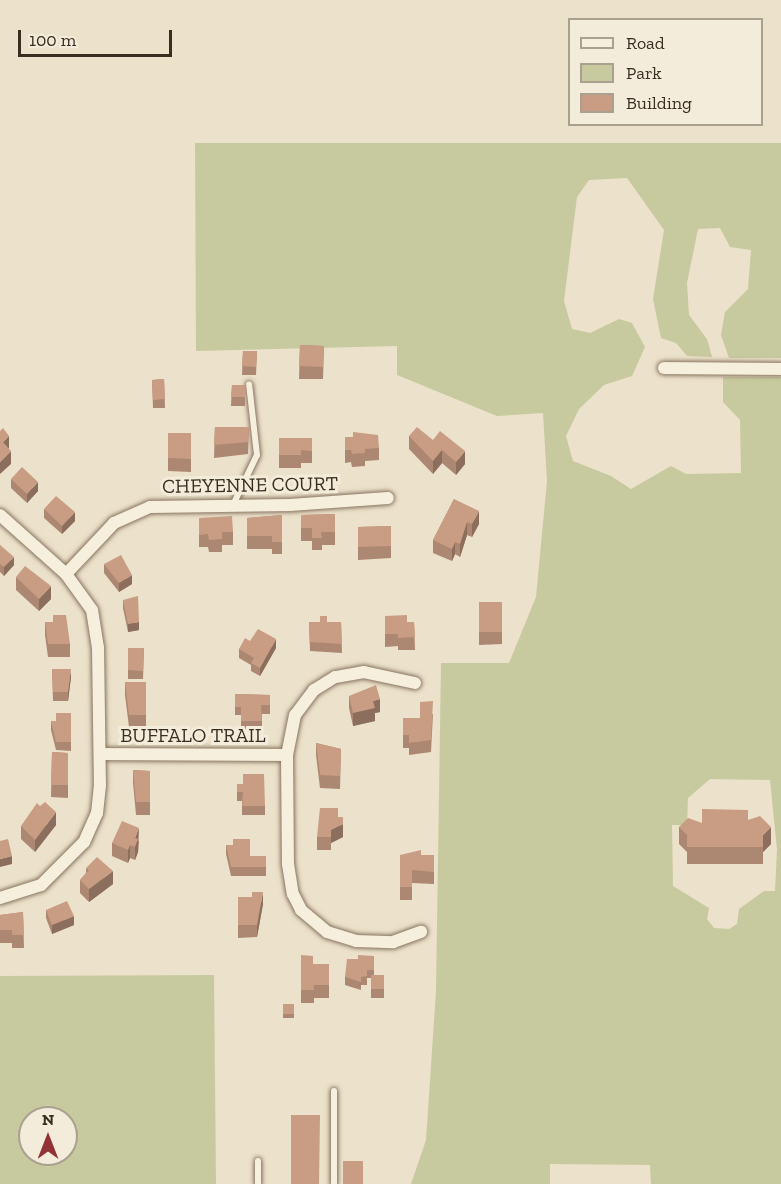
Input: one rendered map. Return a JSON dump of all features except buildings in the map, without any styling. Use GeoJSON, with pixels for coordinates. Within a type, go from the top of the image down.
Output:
{"type":"FeatureCollection","features":[{"type":"Feature","properties":{"kind":"street"},"geometry":{"type":"LineString","coordinates":[[664,368],[781,369]]}},
{"type":"Feature","properties":{"kind":"street","name":"CHEYENNE COURT"},"geometry":{"type":"LineString","coordinates":[[66,574],[105,531],[138,510],[172,505],[232,505],[388,498]]}},
{"type":"Feature","properties":{"kind":"street"},"geometry":{"type":"LineString","coordinates":[[0,515],[66,574],[92,610],[96,627],[100,754],[97,813],[84,842],[41,885],[0,898]]}},
{"type":"Feature","properties":{"kind":"street"},"geometry":{"type":"LineString","coordinates":[[415,683],[364,672],[335,678],[314,690],[295,715],[287,754],[289,876],[296,900],[310,920],[333,935],[356,941],[398,941],[421,932]]}},
{"type":"Feature","properties":{"kind":"street","name":"BUFFALO TRAIL"},"geometry":{"type":"LineString","coordinates":[[100,754],[287,754]]}},
{"type":"Feature","properties":{"kind":"lane"},"geometry":{"type":"LineString","coordinates":[[232,505],[257,455],[249,384]]}},
{"type":"Feature","properties":{"kind":"lane"},"geometry":{"type":"LineString","coordinates":[[334,1091],[334,1184]]}},
{"type":"Feature","properties":{"kind":"lane"},"geometry":{"type":"LineString","coordinates":[[258,1161],[258,1184]]}},
{"type":"Feature","properties":{"kind":"green space"},"geometry":{"type":"Polygon","coordinates":[[[195,143],[781,143],[781,358],[729,358],[721,335],[725,312],[748,289],[751,250],[730,247],[720,228],[698,229],[687,283],[689,315],[707,339],[712,357],[687,356],[676,343],[661,338],[653,299],[664,230],[627,178],[589,180],[577,197],[564,301],[572,329],[590,333],[619,319],[632,323],[645,347],[632,376],[604,385],[579,409],[566,436],[573,461],[611,476],[631,489],[671,466],[686,474],[741,473],[740,420],[723,402],[723,377],[781,377],[781,1184],[651,1184],[650,1165],[550,1164],[550,1184],[411,1184],[426,1140],[436,991],[441,663],[509,663],[536,597],[547,481],[543,413],[497,416],[397,375],[397,346],[196,351],[195,143]],[[710,779],[688,798],[687,825],[672,825],[673,886],[709,908],[707,919],[714,928],[729,929],[737,924],[739,909],[764,891],[775,891],[777,849],[770,780],[710,779]]]}},
{"type":"Feature","properties":{"kind":"green space"},"geometry":{"type":"Polygon","coordinates":[[[214,975],[216,1184],[0,1184],[0,976],[214,975]]]}}]}
